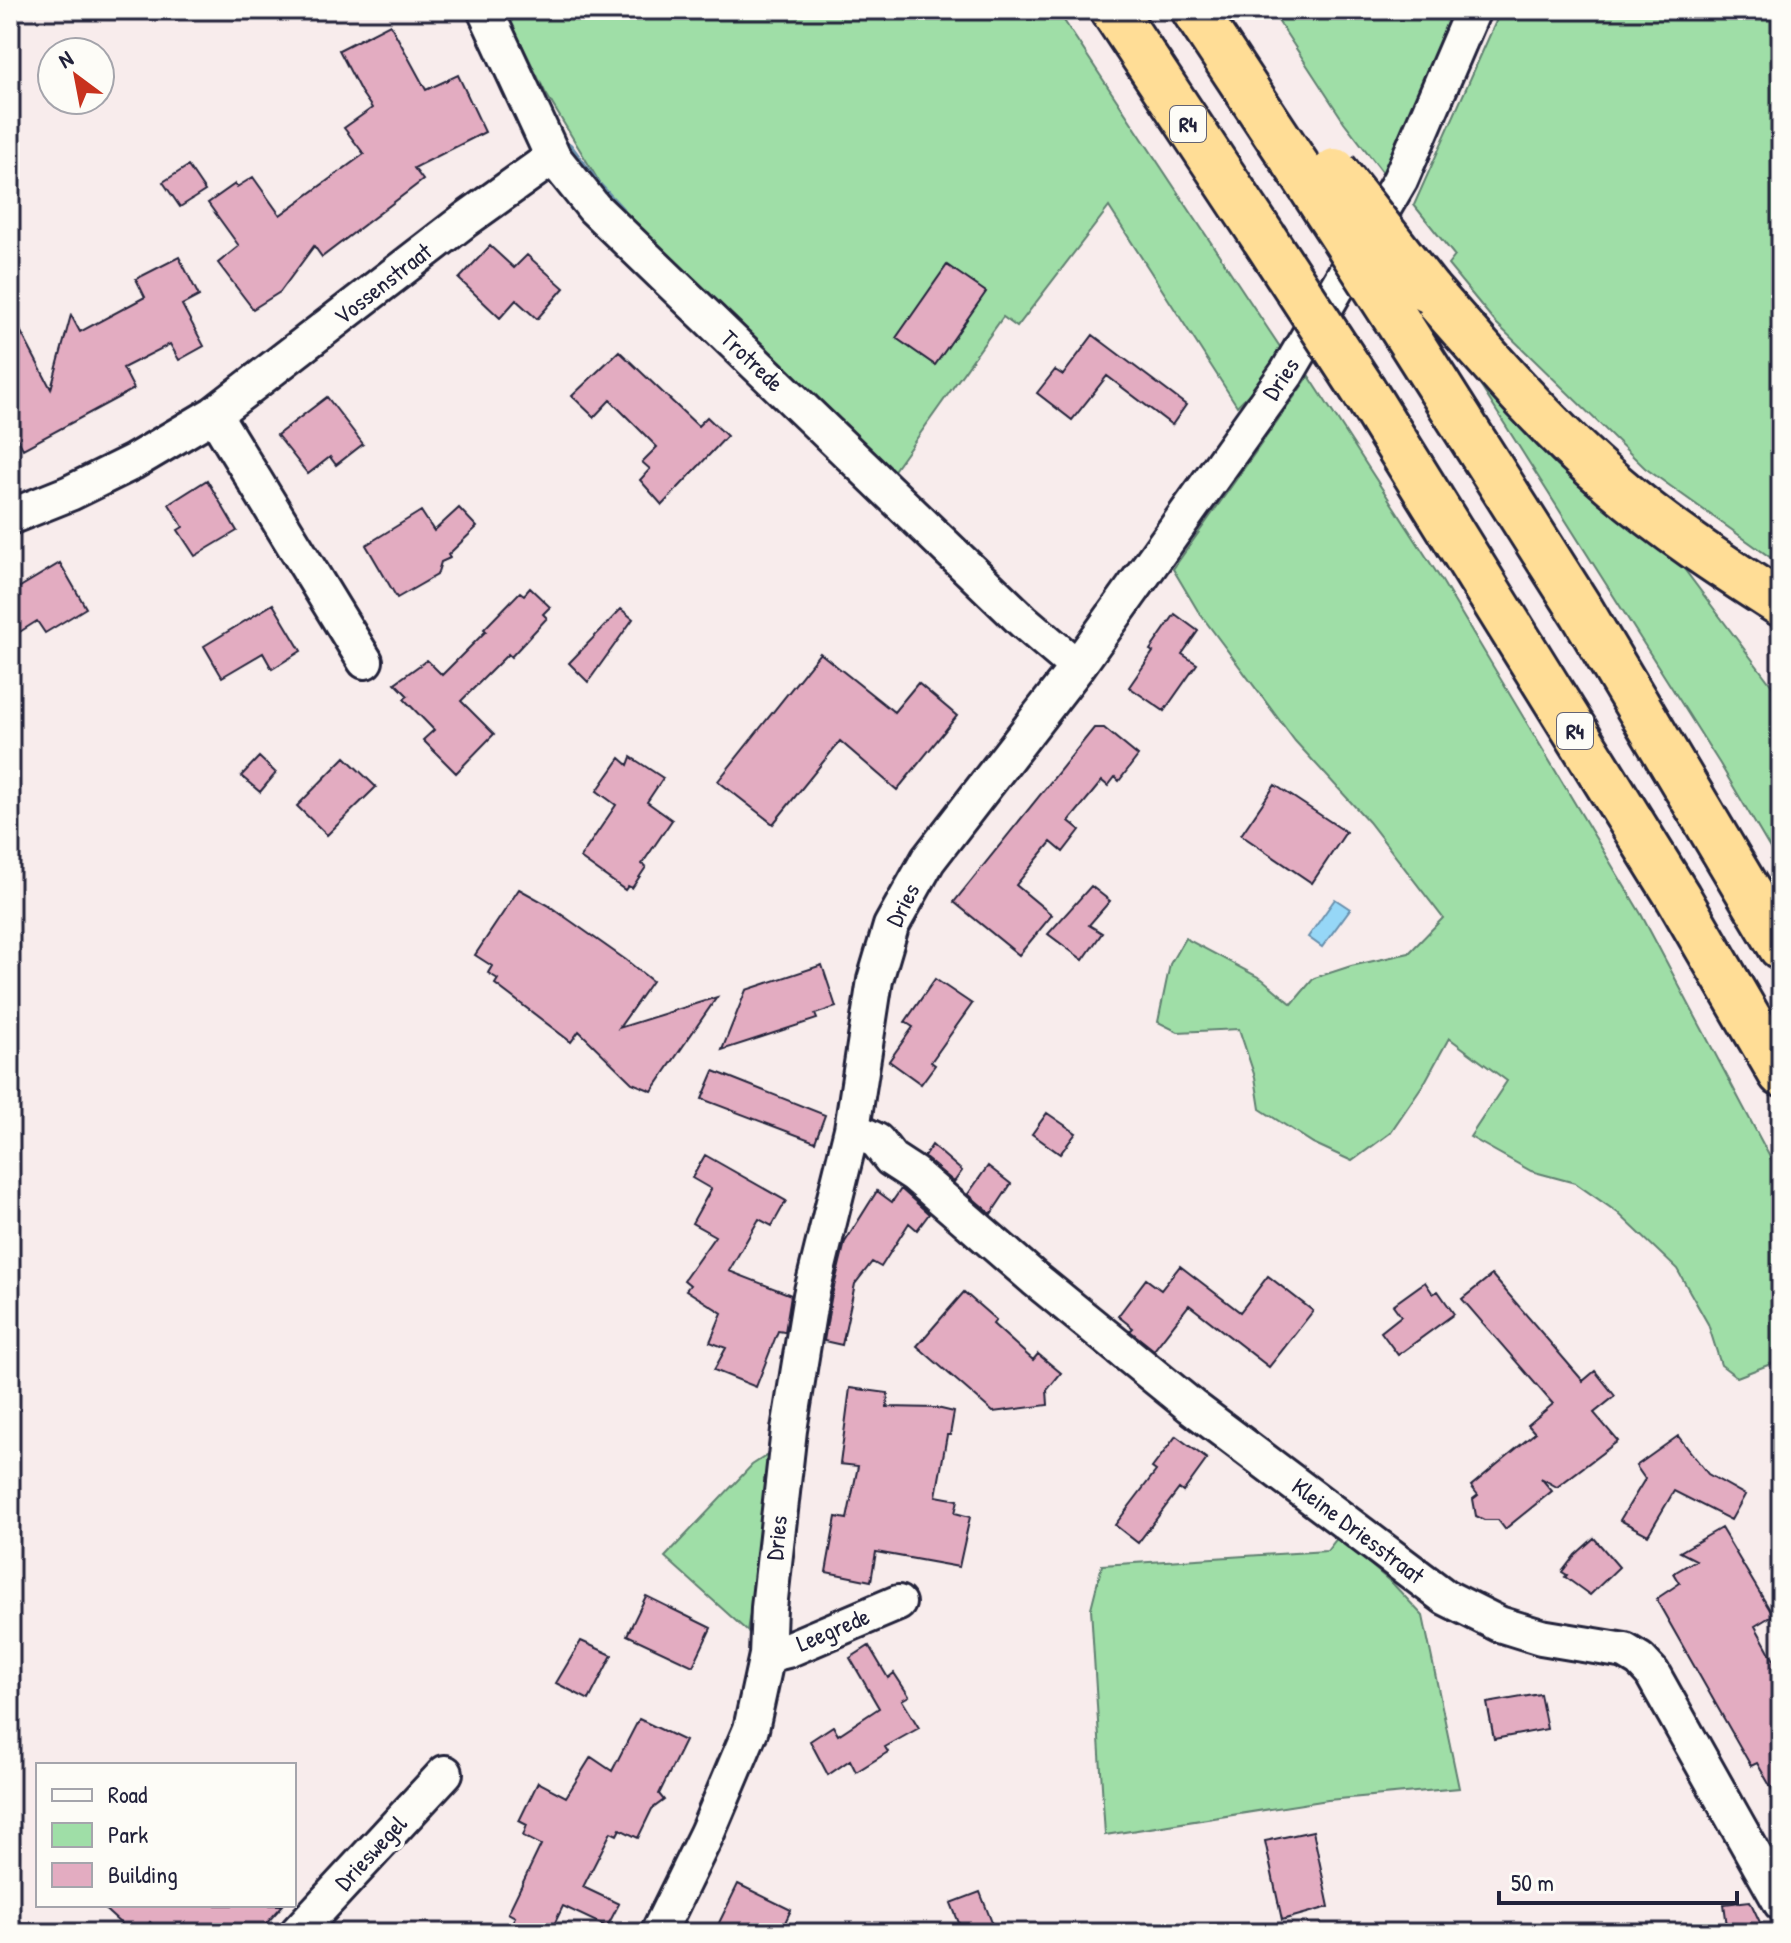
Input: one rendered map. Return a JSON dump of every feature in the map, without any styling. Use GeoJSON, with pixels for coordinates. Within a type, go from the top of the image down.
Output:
{"type":"FeatureCollection","features":[{"type":"Feature","properties":{"kind":"highway","name":"R4"},"geometry":{"type":"LineString","coordinates":[[1113,10],[1364,391],[1678,897],[1781,1074]]}},
{"type":"Feature","properties":{"kind":"highway"},"geometry":{"type":"LineString","coordinates":[[1194,10],[1241,82],[1322,178],[1428,290],[1519,393],[1612,484],[1695,549],[1781,604]]}},
{"type":"Feature","properties":{"kind":"highway"},"geometry":{"type":"LineString","coordinates":[[1322,178],[1400,325],[1582,612],[1781,947]]}},
{"type":"Feature","properties":{"kind":"street","name":"Trotrede"},"geometry":{"type":"LineString","coordinates":[[485,10],[553,157],[594,208],[1023,621],[1077,667]]}},
{"type":"Feature","properties":{"kind":"street","name":"Dries"},"geometry":{"type":"LineString","coordinates":[[658,1933],[707,1833],[751,1729],[767,1655],[769,1608],[789,1430],[811,1295],[852,1129],[875,980],[896,917],[928,860],[1077,667],[1287,373],[1400,180],[1473,10]]}},
{"type":"Feature","properties":{"kind":"street","name":"Vossenstraat"},"geometry":{"type":"LineString","coordinates":[[10,517],[70,493],[120,468],[214,414],[465,220],[553,157]]}},
{"type":"Feature","properties":{"kind":"street"},"geometry":{"type":"LineString","coordinates":[[214,414],[365,661]]}},
{"type":"Feature","properties":{"kind":"street","name":"Kleine Driesstraat"},"geometry":{"type":"LineString","coordinates":[[852,1129],[877,1141],[891,1159],[914,1174],[1035,1279],[1191,1406],[1445,1597],[1499,1624],[1541,1637],[1625,1651],[1640,1660],[1652,1673],[1781,1903]]}},
{"type":"Feature","properties":{"kind":"street"},"geometry":{"type":"LineString","coordinates":[[842,1173],[891,1159]]}},
{"type":"Feature","properties":{"kind":"street","name":"Leegrede"},"geometry":{"type":"LineString","coordinates":[[767,1655],[787,1650],[898,1603]]}},
{"type":"Feature","properties":{"kind":"street","name":"Drieswegel"},"geometry":{"type":"LineString","coordinates":[[297,1933],[445,1773]]}},
{"type":"Feature","properties":{"kind":"green space"},"geometry":{"type":"Polygon","coordinates":[[[505,10],[1057,10],[1286,356],[1237,406],[1109,207],[1017,327],[1003,317],[890,476],[604,190],[545,92],[505,10]]]}},
{"type":"Feature","properties":{"kind":"green space"},"geometry":{"type":"Polygon","coordinates":[[[1271,10],[1460,10],[1384,174],[1344,122],[1271,10]]]}},
{"type":"Feature","properties":{"kind":"green space"},"geometry":{"type":"Polygon","coordinates":[[[1501,10],[1781,10],[1781,565],[1645,468],[1495,322],[1448,265],[1455,256],[1414,205],[1501,10]]]}},
{"type":"Feature","properties":{"kind":"green space"},"geometry":{"type":"Polygon","coordinates":[[[1473,374],[1666,545],[1781,698],[1781,867],[1720,764],[1473,374]]]}},
{"type":"Feature","properties":{"kind":"green space"},"geometry":{"type":"Polygon","coordinates":[[[1309,376],[1442,581],[1641,914],[1781,1178],[1781,1360],[1737,1377],[1721,1365],[1708,1324],[1677,1269],[1618,1213],[1575,1183],[1531,1171],[1470,1137],[1507,1081],[1449,1038],[1426,1080],[1390,1133],[1352,1161],[1313,1143],[1260,1109],[1255,1077],[1239,1029],[1178,1032],[1158,1022],[1170,964],[1185,938],[1262,979],[1292,1004],[1314,978],[1409,953],[1443,918],[1369,822],[1295,741],[1198,611],[1173,569],[1309,376]]]}},
{"type":"Feature","properties":{"kind":"green space"},"geometry":{"type":"Polygon","coordinates":[[[766,1456],[773,1459],[773,1477],[747,1631],[665,1557],[752,1465],[766,1456]]]}},
{"type":"Feature","properties":{"kind":"green space"},"geometry":{"type":"Polygon","coordinates":[[[1338,1537],[1393,1584],[1423,1616],[1459,1788],[1328,1800],[1105,1835],[1091,1608],[1102,1565],[1327,1551],[1338,1537]]]}},
{"type":"Feature","properties":{"kind":"water"},"geometry":{"type":"Polygon","coordinates":[[[1335,899],[1350,909],[1322,947],[1308,937],[1335,899]]]}},
{"type":"Feature","properties":{"kind":"building"},"geometry":{"type":"Polygon","coordinates":[[[390,24],[426,90],[458,75],[485,132],[414,168],[423,180],[322,257],[314,246],[280,292],[253,309],[218,263],[239,246],[208,203],[235,184],[237,187],[253,177],[280,215],[364,154],[344,128],[372,108],[339,50],[390,24]]]}},
{"type":"Feature","properties":{"kind":"building"},"geometry":{"type":"Polygon","coordinates":[[[188,166],[205,191],[180,207],[163,182],[188,166]]]}},
{"type":"Feature","properties":{"kind":"building"},"geometry":{"type":"Polygon","coordinates":[[[490,246],[514,268],[527,255],[564,288],[537,319],[516,300],[500,318],[459,279],[490,246]]]}},
{"type":"Feature","properties":{"kind":"building"},"geometry":{"type":"Polygon","coordinates":[[[179,257],[199,296],[182,305],[204,346],[179,360],[170,344],[123,368],[134,389],[23,449],[10,425],[10,311],[51,389],[71,315],[80,332],[145,297],[136,279],[179,257]]]}},
{"type":"Feature","properties":{"kind":"building"},"geometry":{"type":"Polygon","coordinates":[[[947,265],[986,292],[935,365],[896,338],[947,265]]]}},
{"type":"Feature","properties":{"kind":"building"},"geometry":{"type":"Polygon","coordinates":[[[1093,335],[1186,405],[1172,425],[1107,376],[1072,420],[1037,393],[1055,370],[1063,375],[1093,335]]]}},
{"type":"Feature","properties":{"kind":"building"},"geometry":{"type":"Polygon","coordinates":[[[619,351],[698,426],[707,417],[727,436],[662,505],[640,480],[650,469],[642,462],[657,447],[610,400],[594,417],[572,396],[619,351]]]}},
{"type":"Feature","properties":{"kind":"building"},"geometry":{"type":"Polygon","coordinates":[[[327,397],[363,444],[336,465],[330,457],[308,474],[277,435],[327,397]]]}},
{"type":"Feature","properties":{"kind":"building"},"geometry":{"type":"Polygon","coordinates":[[[207,480],[237,531],[195,556],[178,530],[183,527],[169,504],[207,480]]]}},
{"type":"Feature","properties":{"kind":"building"},"geometry":{"type":"Polygon","coordinates":[[[459,508],[477,527],[448,555],[450,558],[441,562],[437,575],[397,598],[366,545],[421,511],[434,531],[459,508]]]}},
{"type":"Feature","properties":{"kind":"building"},"geometry":{"type":"Polygon","coordinates":[[[60,563],[86,608],[45,633],[37,621],[10,638],[10,593],[60,563]]]}},
{"type":"Feature","properties":{"kind":"building"},"geometry":{"type":"Polygon","coordinates":[[[530,588],[550,607],[543,614],[547,618],[511,657],[508,654],[461,701],[494,734],[456,773],[423,740],[434,730],[404,699],[408,696],[395,683],[427,660],[442,675],[520,592],[524,595],[530,588]]]}},
{"type":"Feature","properties":{"kind":"building"},"geometry":{"type":"Polygon","coordinates":[[[273,604],[301,651],[272,669],[263,653],[222,677],[204,646],[273,604]]]}},
{"type":"Feature","properties":{"kind":"building"},"geometry":{"type":"Polygon","coordinates":[[[621,609],[633,619],[588,682],[569,663],[621,609]]]}},
{"type":"Feature","properties":{"kind":"building"},"geometry":{"type":"Polygon","coordinates":[[[1175,614],[1198,631],[1182,654],[1197,664],[1164,711],[1129,687],[1175,614]]]}},
{"type":"Feature","properties":{"kind":"building"},"geometry":{"type":"Polygon","coordinates":[[[820,653],[894,712],[918,683],[957,716],[897,790],[840,741],[773,824],[718,781],[820,653]]]}},
{"type":"Feature","properties":{"kind":"building"},"geometry":{"type":"Polygon","coordinates":[[[1094,728],[1104,728],[1138,756],[1119,781],[1115,777],[1108,786],[1102,781],[1069,821],[1080,830],[1063,852],[1051,842],[1016,885],[1052,915],[1019,955],[954,902],[1094,728]]]}},
{"type":"Feature","properties":{"kind":"building"},"geometry":{"type":"Polygon","coordinates":[[[259,757],[276,773],[260,792],[241,776],[259,757]]]}},
{"type":"Feature","properties":{"kind":"building"},"geometry":{"type":"Polygon","coordinates":[[[345,757],[376,787],[327,835],[297,806],[345,757]]]}},
{"type":"Feature","properties":{"kind":"building"},"geometry":{"type":"Polygon","coordinates":[[[631,757],[663,778],[647,802],[672,820],[642,864],[646,867],[632,888],[628,886],[625,890],[580,858],[616,805],[597,791],[620,758],[628,765],[631,757]]]}},
{"type":"Feature","properties":{"kind":"building"},"geometry":{"type":"Polygon","coordinates":[[[1275,785],[1346,832],[1312,883],[1241,835],[1275,785]]]}},
{"type":"Feature","properties":{"kind":"building"},"geometry":{"type":"Polygon","coordinates":[[[1091,886],[1110,901],[1089,925],[1102,933],[1083,960],[1048,934],[1091,886]]]}},
{"type":"Feature","properties":{"kind":"building"},"geometry":{"type":"Polygon","coordinates":[[[519,889],[548,905],[652,981],[619,1028],[717,997],[652,1091],[632,1083],[579,1031],[571,1042],[495,984],[498,979],[488,973],[492,966],[475,955],[519,889]]]}},
{"type":"Feature","properties":{"kind":"building"},"geometry":{"type":"Polygon","coordinates":[[[822,965],[836,1007],[815,1014],[817,1019],[722,1050],[746,990],[822,965]]]}},
{"type":"Feature","properties":{"kind":"building"},"geometry":{"type":"Polygon","coordinates":[[[935,979],[972,1004],[931,1062],[935,1065],[921,1084],[889,1061],[913,1027],[905,1022],[935,979]]]}},
{"type":"Feature","properties":{"kind":"building"},"geometry":{"type":"Polygon","coordinates":[[[714,1071],[825,1115],[815,1142],[702,1099],[714,1071]]]}},
{"type":"Feature","properties":{"kind":"building"},"geometry":{"type":"Polygon","coordinates":[[[1047,1113],[1076,1133],[1060,1154],[1032,1134],[1047,1113]]]}},
{"type":"Feature","properties":{"kind":"building"},"geometry":{"type":"Polygon","coordinates":[[[932,1145],[962,1171],[954,1182],[924,1157],[932,1145]]]}},
{"type":"Feature","properties":{"kind":"building"},"geometry":{"type":"Polygon","coordinates":[[[705,1155],[786,1201],[772,1226],[759,1219],[729,1271],[791,1295],[785,1332],[778,1331],[756,1387],[714,1370],[726,1348],[710,1342],[722,1313],[686,1290],[690,1285],[684,1280],[715,1236],[692,1223],[711,1189],[692,1178],[705,1155]]]}},
{"type":"Feature","properties":{"kind":"building"},"geometry":{"type":"Polygon","coordinates":[[[988,1166],[1011,1184],[991,1214],[968,1194],[988,1166]]]}},
{"type":"Feature","properties":{"kind":"building"},"geometry":{"type":"Polygon","coordinates":[[[901,1189],[929,1214],[917,1230],[909,1223],[881,1267],[872,1262],[855,1284],[842,1345],[824,1341],[845,1242],[877,1191],[892,1202],[901,1189]]]}},
{"type":"Feature","properties":{"kind":"building"},"geometry":{"type":"Polygon","coordinates":[[[1180,1266],[1240,1312],[1268,1276],[1313,1311],[1269,1367],[1189,1305],[1154,1350],[1130,1331],[1133,1328],[1118,1316],[1146,1279],[1161,1290],[1180,1266]]]}},
{"type":"Feature","properties":{"kind":"building"},"geometry":{"type":"Polygon","coordinates":[[[1492,1275],[1583,1381],[1595,1371],[1615,1396],[1594,1413],[1618,1441],[1557,1487],[1541,1478],[1552,1491],[1505,1529],[1498,1520],[1484,1520],[1476,1516],[1473,1499],[1478,1495],[1471,1486],[1535,1433],[1528,1425],[1553,1404],[1462,1299],[1492,1275]]]}},
{"type":"Feature","properties":{"kind":"building"},"geometry":{"type":"Polygon","coordinates":[[[1425,1282],[1433,1294],[1438,1291],[1454,1314],[1398,1355],[1381,1332],[1401,1316],[1393,1305],[1425,1282]]]}},
{"type":"Feature","properties":{"kind":"building"},"geometry":{"type":"Polygon","coordinates":[[[964,1292],[996,1320],[993,1324],[1033,1360],[1038,1354],[1061,1373],[1047,1390],[1048,1405],[993,1412],[917,1346],[964,1292]]]}},
{"type":"Feature","properties":{"kind":"building"},"geometry":{"type":"Polygon","coordinates":[[[850,1388],[888,1393],[887,1407],[937,1408],[954,1412],[936,1496],[958,1500],[955,1513],[970,1517],[959,1567],[876,1552],[871,1581],[826,1572],[836,1517],[847,1519],[858,1466],[840,1464],[850,1388]]]}},
{"type":"Feature","properties":{"kind":"building"},"geometry":{"type":"Polygon","coordinates":[[[1176,1436],[1207,1459],[1183,1492],[1179,1489],[1138,1543],[1115,1525],[1156,1471],[1152,1468],[1176,1436]]]}},
{"type":"Feature","properties":{"kind":"building"},"geometry":{"type":"Polygon","coordinates":[[[1678,1436],[1708,1474],[1745,1495],[1731,1520],[1674,1491],[1648,1535],[1620,1520],[1645,1479],[1636,1466],[1678,1436]]]}},
{"type":"Feature","properties":{"kind":"building"},"geometry":{"type":"Polygon","coordinates":[[[1721,1528],[1773,1615],[1755,1626],[1781,1673],[1781,1805],[1757,1763],[1751,1766],[1656,1599],[1680,1583],[1674,1573],[1696,1560],[1680,1552],[1721,1528]]]}},
{"type":"Feature","properties":{"kind":"building"},"geometry":{"type":"Polygon","coordinates":[[[1594,1538],[1619,1567],[1590,1595],[1562,1572],[1594,1538]]]}},
{"type":"Feature","properties":{"kind":"building"},"geometry":{"type":"Polygon","coordinates":[[[646,1596],[711,1628],[693,1666],[627,1635],[646,1596]]]}},
{"type":"Feature","properties":{"kind":"building"},"geometry":{"type":"Polygon","coordinates":[[[581,1641],[612,1655],[589,1700],[556,1683],[581,1641]]]}},
{"type":"Feature","properties":{"kind":"building"},"geometry":{"type":"Polygon","coordinates":[[[869,1646],[888,1678],[894,1673],[909,1696],[902,1700],[919,1728],[885,1747],[888,1752],[856,1772],[850,1760],[828,1775],[810,1741],[833,1726],[838,1735],[879,1708],[850,1658],[869,1646]]]}},
{"type":"Feature","properties":{"kind":"building"},"geometry":{"type":"Polygon","coordinates":[[[1540,1694],[1547,1729],[1494,1739],[1487,1703],[1540,1694]]]}},
{"type":"Feature","properties":{"kind":"building"},"geometry":{"type":"Polygon","coordinates":[[[639,1719],[685,1741],[659,1794],[664,1800],[652,1809],[638,1838],[620,1829],[617,1835],[611,1832],[583,1887],[619,1904],[607,1927],[563,1906],[550,1933],[524,1933],[510,1926],[515,1917],[508,1913],[541,1845],[523,1836],[527,1825],[519,1821],[538,1782],[566,1797],[591,1757],[612,1771],[639,1719]]]}},
{"type":"Feature","properties":{"kind":"building"},"geometry":{"type":"Polygon","coordinates":[[[1313,1831],[1329,1907],[1282,1920],[1265,1841],[1313,1831]]]}},
{"type":"Feature","properties":{"kind":"building"},"geometry":{"type":"Polygon","coordinates":[[[738,1884],[791,1910],[780,1933],[714,1933],[738,1884]]]}},
{"type":"Feature","properties":{"kind":"building"},"geometry":{"type":"Polygon","coordinates":[[[980,1892],[996,1933],[963,1933],[951,1903],[980,1892]]]}},
{"type":"Feature","properties":{"kind":"building"},"geometry":{"type":"Polygon","coordinates":[[[1750,1901],[1765,1933],[1728,1933],[1724,1904],[1750,1901]]]}},
{"type":"Feature","properties":{"kind":"building"},"geometry":{"type":"Polygon","coordinates":[[[102,1907],[281,1907],[258,1933],[161,1933],[150,1922],[141,1933],[131,1933],[102,1907]]]}},
{"type":"Feature","properties":{"kind":"waterway"},"geometry":{"type":"LineString","coordinates":[[568,147],[621,212]]}}]}
